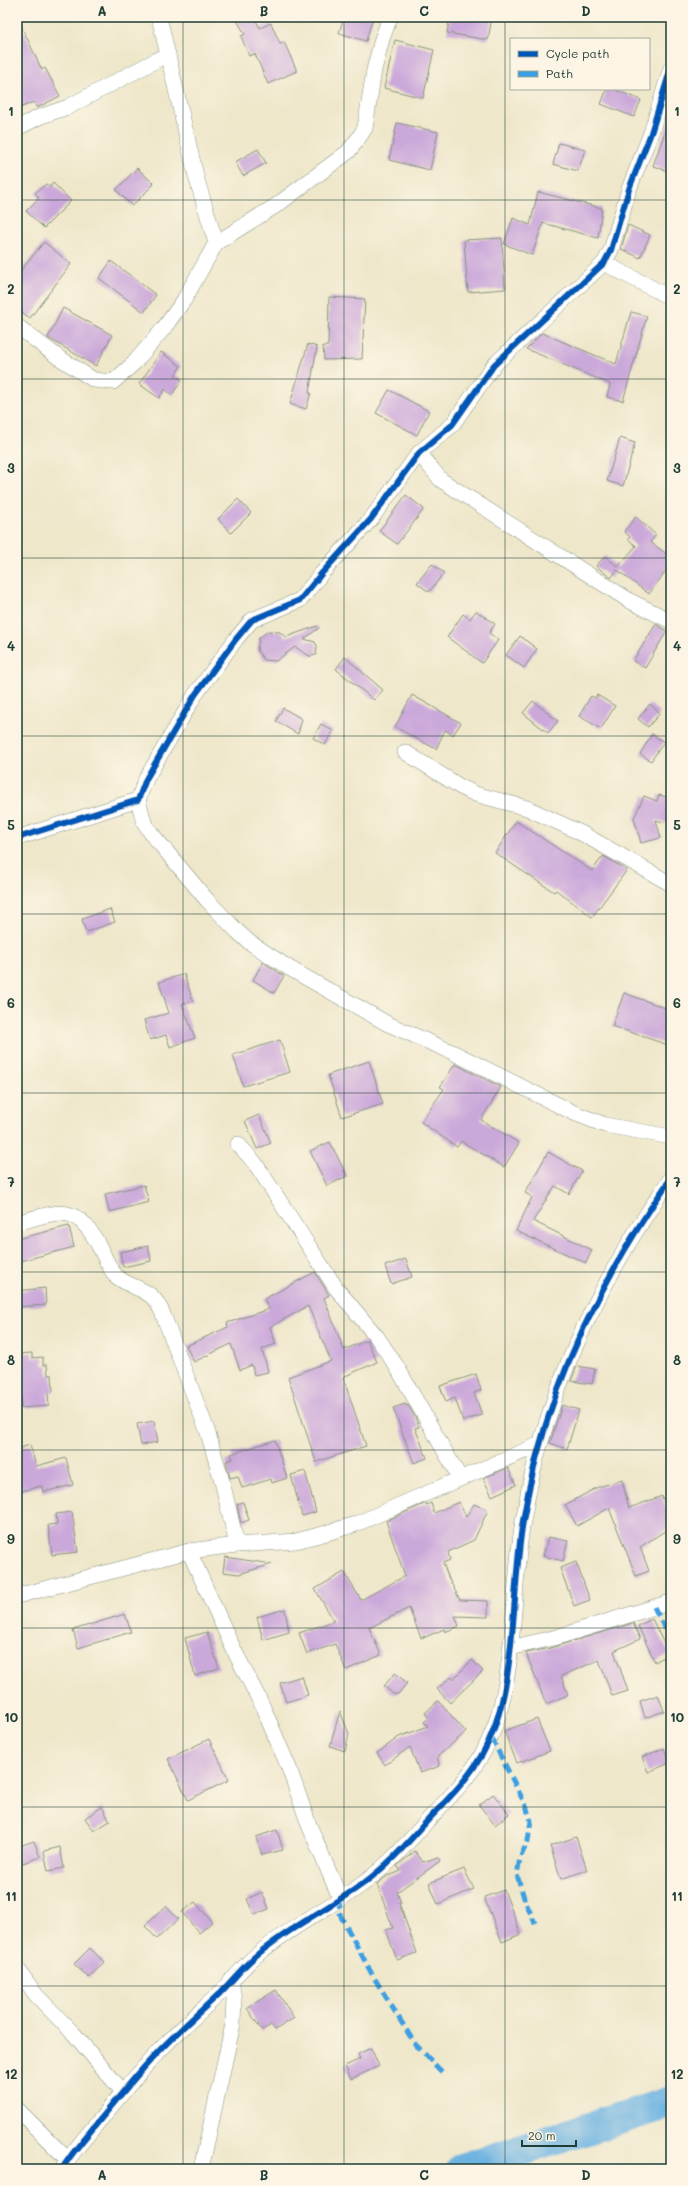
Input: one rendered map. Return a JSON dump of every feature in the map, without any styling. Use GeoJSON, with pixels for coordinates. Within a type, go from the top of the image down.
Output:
{"type":"FeatureCollection","features":[{"type":"Feature","properties":{"kind":"street"},"geometry":{"type":"LineString","coordinates":[[158,17],[197,180],[216,243]]}},
{"type":"Feature","properties":{"kind":"street"},"geometry":{"type":"LineString","coordinates":[[17,326],[58,357],[94,380],[113,382],[134,363],[164,328],[184,300],[216,243],[272,208],[348,152],[358,139],[365,128],[374,70],[382,39],[390,17]]}},
{"type":"Feature","properties":{"kind":"street"},"geometry":{"type":"LineString","coordinates":[[17,128],[39,117],[68,107],[168,54]]}},
{"type":"Feature","properties":{"kind":"street"},"geometry":{"type":"LineString","coordinates":[[671,68],[651,133],[629,188],[611,250],[604,263],[596,271],[588,275],[565,300],[508,350],[482,381],[452,425],[419,453],[371,519],[300,600],[252,620],[236,639],[180,720],[146,779],[138,800],[144,822],[151,833],[207,900],[249,942],[283,964],[388,1024],[452,1052],[574,1113],[605,1125],[671,1137]]}},
{"type":"Feature","properties":{"kind":"street"},"geometry":{"type":"LineString","coordinates":[[604,263],[671,298]]}},
{"type":"Feature","properties":{"kind":"street"},"geometry":{"type":"LineString","coordinates":[[419,453],[441,480],[630,601],[671,621]]}},
{"type":"Feature","properties":{"kind":"street"},"geometry":{"type":"LineString","coordinates":[[405,752],[458,786],[481,795],[527,808],[581,833],[671,884]]}},
{"type":"Feature","properties":{"kind":"street"},"geometry":{"type":"LineString","coordinates":[[17,838],[138,800]]}},
{"type":"Feature","properties":{"kind":"street"},"geometry":{"type":"LineString","coordinates":[[238,1144],[265,1178],[336,1288],[377,1337],[398,1367],[460,1478]]}},
{"type":"Feature","properties":{"kind":"street"},"geometry":{"type":"LineString","coordinates":[[17,2109],[64,2164],[123,2092],[165,2045],[257,1954],[369,1879],[401,1852],[459,1788],[479,1759],[491,1737],[507,1684],[516,1564],[523,1519],[538,1445],[558,1386],[583,1328],[615,1267],[671,1178]]}},
{"type":"Feature","properties":{"kind":"street"},"geometry":{"type":"LineString","coordinates":[[17,1223],[53,1213],[66,1212],[78,1217],[86,1224],[116,1276],[123,1282],[150,1295],[157,1302],[207,1430],[222,1481],[237,1545]]}},
{"type":"Feature","properties":{"kind":"street"},"geometry":{"type":"LineString","coordinates":[[17,1596],[189,1551],[237,1545],[296,1541],[323,1534],[356,1524],[538,1445]]}},
{"type":"Feature","properties":{"kind":"street"},"geometry":{"type":"LineString","coordinates":[[189,1551],[233,1648],[262,1705],[288,1768],[309,1825],[340,1898]]}},
{"type":"Feature","properties":{"kind":"street"},"geometry":{"type":"LineString","coordinates":[[510,1648],[524,1647],[671,1602]]}},
{"type":"Feature","properties":{"kind":"street"},"geometry":{"type":"LineString","coordinates":[[17,1968],[36,1995],[74,2034],[123,2092]]}},
{"type":"Feature","properties":{"kind":"street"},"geometry":{"type":"LineString","coordinates":[[201,2169],[233,2024],[234,1999],[231,1980]]}},
{"type":"Feature","properties":{"kind":"building"},"geometry":{"type":"Polygon","coordinates":[[[17,17],[42,70],[45,68],[60,96],[37,108],[34,102],[17,109],[17,17]]]}},
{"type":"Feature","properties":{"kind":"building"},"geometry":{"type":"Polygon","coordinates":[[[235,17],[254,17],[260,28],[271,23],[280,44],[284,42],[297,71],[268,84],[255,54],[249,56],[241,36],[245,34],[235,17]]]}},
{"type":"Feature","properties":{"kind":"building"},"geometry":{"type":"Polygon","coordinates":[[[344,17],[373,17],[366,41],[339,33],[344,17]]]}},
{"type":"Feature","properties":{"kind":"building"},"geometry":{"type":"Polygon","coordinates":[[[450,17],[492,17],[488,40],[447,33],[450,17]]]}},
{"type":"Feature","properties":{"kind":"building"},"geometry":{"type":"Polygon","coordinates":[[[395,40],[434,50],[423,98],[384,88],[395,40]]]}},
{"type":"Feature","properties":{"kind":"building"},"geometry":{"type":"Polygon","coordinates":[[[607,90],[616,90],[641,100],[634,117],[601,104],[607,90]]]}},
{"type":"Feature","properties":{"kind":"building"},"geometry":{"type":"Polygon","coordinates":[[[669,120],[671,120],[671,172],[653,166],[669,120]]]}},
{"type":"Feature","properties":{"kind":"building"},"geometry":{"type":"Polygon","coordinates":[[[397,123],[438,132],[430,170],[389,160],[397,123]]]}},
{"type":"Feature","properties":{"kind":"building"},"geometry":{"type":"Polygon","coordinates":[[[559,143],[585,150],[578,171],[553,164],[559,143]]]}},
{"type":"Feature","properties":{"kind":"building"},"geometry":{"type":"Polygon","coordinates":[[[258,149],[266,163],[243,176],[235,162],[258,149]]]}},
{"type":"Feature","properties":{"kind":"building"},"geometry":{"type":"Polygon","coordinates":[[[137,168],[154,184],[132,206],[116,190],[137,168]]]}},
{"type":"Feature","properties":{"kind":"building"},"geometry":{"type":"Polygon","coordinates":[[[53,183],[71,201],[44,228],[26,211],[39,198],[35,193],[46,184],[50,187],[53,183]]]}},
{"type":"Feature","properties":{"kind":"building"},"geometry":{"type":"Polygon","coordinates":[[[538,192],[602,208],[598,238],[543,223],[532,255],[504,244],[513,218],[530,225],[538,192]]]}},
{"type":"Feature","properties":{"kind":"building"},"geometry":{"type":"Polygon","coordinates":[[[628,225],[650,235],[640,258],[621,249],[628,225]]]}},
{"type":"Feature","properties":{"kind":"building"},"geometry":{"type":"Polygon","coordinates":[[[502,238],[505,289],[468,292],[464,240],[502,238]]]}},
{"type":"Feature","properties":{"kind":"building"},"geometry":{"type":"Polygon","coordinates":[[[44,242],[71,264],[30,318],[17,309],[17,275],[44,242]]]}},
{"type":"Feature","properties":{"kind":"building"},"geometry":{"type":"Polygon","coordinates":[[[111,261],[156,295],[144,312],[99,278],[111,261]]]}},
{"type":"Feature","properties":{"kind":"building"},"geometry":{"type":"Polygon","coordinates":[[[329,297],[365,299],[362,359],[324,360],[323,346],[328,346],[329,297]]]}},
{"type":"Feature","properties":{"kind":"building"},"geometry":{"type":"Polygon","coordinates":[[[63,308],[112,335],[96,366],[48,338],[63,308]]]}},
{"type":"Feature","properties":{"kind":"building"},"geometry":{"type":"Polygon","coordinates":[[[631,312],[647,316],[623,401],[607,397],[610,384],[526,349],[542,333],[616,364],[631,312]]]}},
{"type":"Feature","properties":{"kind":"building"},"geometry":{"type":"Polygon","coordinates":[[[308,344],[317,347],[309,393],[311,393],[306,409],[290,404],[308,344]]]}},
{"type":"Feature","properties":{"kind":"building"},"geometry":{"type":"Polygon","coordinates":[[[161,352],[181,366],[175,375],[182,380],[172,395],[165,389],[159,398],[139,384],[161,352]]]}},
{"type":"Feature","properties":{"kind":"building"},"geometry":{"type":"Polygon","coordinates":[[[389,390],[429,411],[417,435],[376,413],[389,390]]]}},
{"type":"Feature","properties":{"kind":"building"},"geometry":{"type":"Polygon","coordinates":[[[620,438],[635,443],[623,486],[607,481],[620,438]]]}},
{"type":"Feature","properties":{"kind":"building"},"geometry":{"type":"Polygon","coordinates":[[[406,495],[424,509],[397,544],[379,531],[406,495]]]}},
{"type":"Feature","properties":{"kind":"building"},"geometry":{"type":"Polygon","coordinates":[[[238,499],[251,513],[231,533],[218,519],[238,499]]]}},
{"type":"Feature","properties":{"kind":"building"},"geometry":{"type":"Polygon","coordinates":[[[636,517],[656,535],[650,542],[671,557],[671,564],[649,594],[617,570],[611,578],[596,566],[605,556],[618,567],[636,546],[628,539],[630,537],[624,531],[636,517]]]}},
{"type":"Feature","properties":{"kind":"building"},"geometry":{"type":"Polygon","coordinates":[[[432,564],[444,573],[429,592],[417,583],[432,564]]]}},
{"type":"Feature","properties":{"kind":"building"},"geometry":{"type":"Polygon","coordinates":[[[476,611],[495,624],[489,633],[498,640],[482,663],[447,637],[463,614],[470,619],[476,611]]]}},
{"type":"Feature","properties":{"kind":"building"},"geometry":{"type":"Polygon","coordinates":[[[656,624],[667,631],[645,668],[633,661],[656,624]]]}},
{"type":"Feature","properties":{"kind":"building"},"geometry":{"type":"Polygon","coordinates":[[[317,626],[319,628],[304,639],[315,642],[317,646],[316,655],[310,656],[311,657],[295,647],[276,661],[264,660],[257,650],[259,638],[268,631],[280,632],[286,637],[317,626]]]}},
{"type":"Feature","properties":{"kind":"building"},"geometry":{"type":"Polygon","coordinates":[[[520,636],[537,649],[524,668],[506,655],[520,636]]]}},
{"type":"Feature","properties":{"kind":"building"},"geometry":{"type":"Polygon","coordinates":[[[345,657],[383,690],[374,700],[336,669],[345,657]]]}},
{"type":"Feature","properties":{"kind":"building"},"geometry":{"type":"Polygon","coordinates":[[[412,695],[461,723],[453,735],[445,730],[436,749],[395,727],[412,695]]]}},
{"type":"Feature","properties":{"kind":"building"},"geometry":{"type":"Polygon","coordinates":[[[597,695],[615,706],[601,729],[579,716],[591,696],[595,698],[597,695]]]}},
{"type":"Feature","properties":{"kind":"building"},"geometry":{"type":"Polygon","coordinates":[[[533,701],[558,721],[548,733],[523,713],[533,701]]]}},
{"type":"Feature","properties":{"kind":"building"},"geometry":{"type":"Polygon","coordinates":[[[650,704],[660,713],[648,727],[638,719],[650,704]]]}},
{"type":"Feature","properties":{"kind":"building"},"geometry":{"type":"Polygon","coordinates":[[[283,708],[302,719],[298,734],[276,721],[283,708]]]}},
{"type":"Feature","properties":{"kind":"building"},"geometry":{"type":"Polygon","coordinates":[[[321,724],[333,731],[325,745],[313,738],[321,724]]]}},
{"type":"Feature","properties":{"kind":"building"},"geometry":{"type":"Polygon","coordinates":[[[652,734],[664,742],[651,761],[640,754],[652,734]]]}},
{"type":"Feature","properties":{"kind":"building"},"geometry":{"type":"Polygon","coordinates":[[[659,795],[671,798],[671,824],[656,820],[661,838],[641,843],[634,818],[644,796],[657,801],[659,795]]]}},
{"type":"Feature","properties":{"kind":"building"},"geometry":{"type":"Polygon","coordinates":[[[516,821],[592,871],[603,856],[627,870],[592,917],[556,890],[554,892],[495,853],[516,821]]]}},
{"type":"Feature","properties":{"kind":"building"},"geometry":{"type":"Polygon","coordinates":[[[110,909],[115,922],[86,932],[82,919],[110,909]]]}},
{"type":"Feature","properties":{"kind":"building"},"geometry":{"type":"Polygon","coordinates":[[[263,962],[284,976],[274,993],[253,980],[263,962]]]}},
{"type":"Feature","properties":{"kind":"building"},"geometry":{"type":"Polygon","coordinates":[[[184,974],[193,1001],[182,1004],[195,1038],[170,1047],[166,1035],[150,1040],[144,1020],[169,1013],[159,982],[184,974]]]}},
{"type":"Feature","properties":{"kind":"building"},"geometry":{"type":"Polygon","coordinates":[[[624,993],[671,1010],[671,1046],[612,1026],[624,993]]]}},
{"type":"Feature","properties":{"kind":"building"},"geometry":{"type":"Polygon","coordinates":[[[280,1040],[290,1072],[243,1086],[233,1055],[280,1040]]]}},
{"type":"Feature","properties":{"kind":"building"},"geometry":{"type":"Polygon","coordinates":[[[369,1061],[383,1104],[342,1117],[328,1075],[369,1061]]]}},
{"type":"Feature","properties":{"kind":"building"},"geometry":{"type":"Polygon","coordinates":[[[455,1064],[501,1087],[481,1120],[519,1143],[504,1167],[461,1141],[457,1147],[421,1122],[444,1089],[440,1087],[455,1064]]]}},
{"type":"Feature","properties":{"kind":"building"},"geometry":{"type":"Polygon","coordinates":[[[259,1115],[271,1143],[257,1149],[245,1121],[259,1115]]]}},
{"type":"Feature","properties":{"kind":"building"},"geometry":{"type":"Polygon","coordinates":[[[330,1142],[347,1176],[327,1186],[310,1151],[330,1142]]]}},
{"type":"Feature","properties":{"kind":"building"},"geometry":{"type":"Polygon","coordinates":[[[548,1152],[582,1171],[569,1194],[555,1186],[533,1221],[592,1250],[586,1263],[516,1231],[532,1197],[525,1193],[548,1152]]]}},
{"type":"Feature","properties":{"kind":"building"},"geometry":{"type":"Polygon","coordinates":[[[144,1185],[149,1202],[109,1212],[105,1194],[144,1185]]]}},
{"type":"Feature","properties":{"kind":"building"},"geometry":{"type":"Polygon","coordinates":[[[69,1226],[74,1247],[17,1262],[17,1239],[69,1226]]]}},
{"type":"Feature","properties":{"kind":"building"},"geometry":{"type":"Polygon","coordinates":[[[148,1246],[151,1261],[123,1267],[120,1252],[148,1246]]]}},
{"type":"Feature","properties":{"kind":"building"},"geometry":{"type":"Polygon","coordinates":[[[406,1259],[412,1277],[391,1284],[385,1266],[406,1259]]]}},
{"type":"Feature","properties":{"kind":"building"},"geometry":{"type":"Polygon","coordinates":[[[315,1272],[329,1295],[324,1298],[344,1350],[367,1340],[377,1362],[343,1377],[366,1446],[316,1462],[288,1377],[331,1361],[308,1306],[270,1327],[276,1344],[262,1349],[268,1372],[254,1375],[252,1365],[240,1370],[231,1344],[194,1362],[186,1346],[228,1327],[227,1323],[269,1309],[264,1299],[315,1272]]]}},
{"type":"Feature","properties":{"kind":"building"},"geometry":{"type":"Polygon","coordinates":[[[45,1288],[46,1305],[17,1307],[17,1291],[45,1288]]]}},
{"type":"Feature","properties":{"kind":"building"},"geometry":{"type":"Polygon","coordinates":[[[32,1353],[32,1358],[43,1357],[43,1365],[47,1365],[48,1375],[52,1375],[53,1392],[48,1393],[49,1406],[21,1408],[21,1396],[17,1396],[17,1354],[32,1353]]]}},
{"type":"Feature","properties":{"kind":"building"},"geometry":{"type":"Polygon","coordinates":[[[577,1366],[595,1369],[592,1384],[571,1381],[577,1366]]]}},
{"type":"Feature","properties":{"kind":"building"},"geometry":{"type":"Polygon","coordinates":[[[476,1374],[481,1390],[474,1393],[482,1415],[463,1421],[455,1398],[446,1402],[440,1386],[476,1374]]]}},
{"type":"Feature","properties":{"kind":"building"},"geometry":{"type":"Polygon","coordinates":[[[405,1404],[406,1406],[408,1405],[415,1417],[419,1427],[415,1428],[427,1458],[414,1463],[393,1408],[405,1404]]]}},
{"type":"Feature","properties":{"kind":"building"},"geometry":{"type":"Polygon","coordinates":[[[562,1405],[579,1410],[567,1449],[550,1443],[562,1405]]]}},
{"type":"Feature","properties":{"kind":"building"},"geometry":{"type":"Polygon","coordinates":[[[154,1421],[158,1442],[141,1445],[137,1424],[154,1421]]]}},
{"type":"Feature","properties":{"kind":"building"},"geometry":{"type":"Polygon","coordinates":[[[275,1440],[287,1478],[272,1483],[271,1479],[242,1488],[238,1476],[230,1478],[226,1461],[233,1459],[231,1454],[275,1440]]]}},
{"type":"Feature","properties":{"kind":"building"},"geometry":{"type":"Polygon","coordinates":[[[30,1445],[36,1466],[66,1458],[73,1485],[43,1492],[42,1486],[17,1492],[17,1449],[30,1445]]]}},
{"type":"Feature","properties":{"kind":"building"},"geometry":{"type":"Polygon","coordinates":[[[508,1468],[516,1485],[492,1496],[483,1478],[508,1468]]]}},
{"type":"Feature","properties":{"kind":"building"},"geometry":{"type":"Polygon","coordinates":[[[305,1471],[316,1512],[302,1516],[291,1475],[305,1471]]]}},
{"type":"Feature","properties":{"kind":"building"},"geometry":{"type":"Polygon","coordinates":[[[622,1480],[629,1508],[662,1496],[671,1522],[671,1527],[640,1547],[649,1571],[636,1576],[609,1508],[577,1526],[565,1505],[598,1487],[622,1480]]]}},
{"type":"Feature","properties":{"kind":"building"},"geometry":{"type":"Polygon","coordinates":[[[243,1502],[249,1520],[241,1523],[237,1504],[243,1502]]]}},
{"type":"Feature","properties":{"kind":"building"},"geometry":{"type":"Polygon","coordinates":[[[459,1502],[466,1517],[474,1504],[488,1510],[474,1540],[448,1552],[450,1560],[443,1563],[449,1579],[460,1600],[488,1601],[488,1617],[455,1616],[459,1626],[445,1632],[444,1629],[421,1638],[409,1608],[369,1628],[381,1655],[346,1670],[335,1644],[307,1654],[299,1633],[334,1621],[315,1589],[344,1572],[361,1600],[405,1576],[386,1521],[426,1503],[427,1505],[431,1503],[434,1513],[459,1502]]]}},
{"type":"Feature","properties":{"kind":"building"},"geometry":{"type":"Polygon","coordinates":[[[72,1512],[78,1552],[52,1555],[48,1525],[57,1524],[56,1514],[72,1512]]]}},
{"type":"Feature","properties":{"kind":"building"},"geometry":{"type":"Polygon","coordinates":[[[548,1537],[568,1541],[563,1561],[543,1556],[548,1537]]]}},
{"type":"Feature","properties":{"kind":"building"},"geometry":{"type":"Polygon","coordinates":[[[225,1557],[272,1564],[239,1574],[223,1572],[225,1557]]]}},
{"type":"Feature","properties":{"kind":"building"},"geometry":{"type":"Polygon","coordinates":[[[576,1562],[590,1600],[574,1606],[560,1568],[576,1562]]]}},
{"type":"Feature","properties":{"kind":"building"},"geometry":{"type":"Polygon","coordinates":[[[285,1609],[289,1632],[263,1640],[257,1617],[285,1609]]]}},
{"type":"Feature","properties":{"kind":"building"},"geometry":{"type":"Polygon","coordinates":[[[125,1614],[131,1632],[78,1648],[73,1630],[125,1614]]]}},
{"type":"Feature","properties":{"kind":"building"},"geometry":{"type":"Polygon","coordinates":[[[652,1619],[669,1654],[655,1662],[638,1626],[652,1619]]]}},
{"type":"Feature","properties":{"kind":"building"},"geometry":{"type":"Polygon","coordinates":[[[633,1623],[640,1639],[614,1651],[628,1691],[612,1696],[599,1660],[561,1676],[568,1695],[546,1704],[526,1653],[550,1648],[633,1623]]]}},
{"type":"Feature","properties":{"kind":"building"},"geometry":{"type":"Polygon","coordinates":[[[207,1632],[219,1668],[195,1676],[185,1638],[207,1632]]]}},
{"type":"Feature","properties":{"kind":"building"},"geometry":{"type":"Polygon","coordinates":[[[472,1660],[483,1671],[450,1703],[437,1689],[451,1677],[453,1679],[472,1660]]]}},
{"type":"Feature","properties":{"kind":"building"},"geometry":{"type":"Polygon","coordinates":[[[395,1673],[407,1683],[398,1694],[393,1694],[384,1686],[395,1673]]]}},
{"type":"Feature","properties":{"kind":"building"},"geometry":{"type":"Polygon","coordinates":[[[302,1676],[308,1695],[286,1702],[280,1683],[302,1676]]]}},
{"type":"Feature","properties":{"kind":"building"},"geometry":{"type":"Polygon","coordinates":[[[658,1695],[664,1711],[645,1718],[640,1701],[658,1695]]]}},
{"type":"Feature","properties":{"kind":"building"},"geometry":{"type":"Polygon","coordinates":[[[438,1701],[466,1732],[437,1757],[440,1766],[420,1773],[410,1747],[385,1765],[377,1753],[399,1737],[428,1726],[424,1722],[429,1718],[425,1713],[438,1701]]]}},
{"type":"Feature","properties":{"kind":"building"},"geometry":{"type":"Polygon","coordinates":[[[340,1711],[349,1734],[345,1751],[330,1746],[340,1711]]]}},
{"type":"Feature","properties":{"kind":"building"},"geometry":{"type":"Polygon","coordinates":[[[537,1719],[550,1751],[517,1763],[504,1731],[537,1719]]]}},
{"type":"Feature","properties":{"kind":"building"},"geometry":{"type":"Polygon","coordinates":[[[209,1739],[229,1780],[188,1800],[168,1759],[209,1739]]]}},
{"type":"Feature","properties":{"kind":"building"},"geometry":{"type":"Polygon","coordinates":[[[664,1748],[670,1763],[648,1772],[642,1757],[664,1748]]]}},
{"type":"Feature","properties":{"kind":"building"},"geometry":{"type":"Polygon","coordinates":[[[493,1794],[509,1814],[495,1825],[479,1805],[493,1794]]]}},
{"type":"Feature","properties":{"kind":"building"},"geometry":{"type":"Polygon","coordinates":[[[102,1807],[110,1821],[94,1831],[85,1818],[102,1807]]]}},
{"type":"Feature","properties":{"kind":"building"},"geometry":{"type":"Polygon","coordinates":[[[277,1830],[283,1850],[262,1855],[256,1837],[277,1830]]]}},
{"type":"Feature","properties":{"kind":"building"},"geometry":{"type":"Polygon","coordinates":[[[576,1837],[587,1870],[561,1879],[550,1846],[576,1837]]]}},
{"type":"Feature","properties":{"kind":"building"},"geometry":{"type":"Polygon","coordinates":[[[34,1841],[40,1857],[17,1865],[17,1847],[34,1841]]]}},
{"type":"Feature","properties":{"kind":"building"},"geometry":{"type":"Polygon","coordinates":[[[60,1847],[64,1868],[48,1871],[44,1851],[60,1847]]]}},
{"type":"Feature","properties":{"kind":"building"},"geometry":{"type":"Polygon","coordinates":[[[415,1851],[423,1862],[438,1857],[440,1861],[397,1892],[401,1903],[399,1903],[417,1953],[397,1960],[386,1930],[393,1928],[377,1884],[386,1877],[401,1871],[397,1866],[415,1851]]]}},
{"type":"Feature","properties":{"kind":"building"},"geometry":{"type":"Polygon","coordinates":[[[464,1869],[474,1889],[438,1904],[429,1883],[464,1869]]]}},
{"type":"Feature","properties":{"kind":"building"},"geometry":{"type":"Polygon","coordinates":[[[504,1890],[521,1934],[502,1942],[484,1897],[504,1890]]]}},
{"type":"Feature","properties":{"kind":"building"},"geometry":{"type":"Polygon","coordinates":[[[262,1892],[269,1909],[254,1915],[247,1899],[262,1892]]]}},
{"type":"Feature","properties":{"kind":"building"},"geometry":{"type":"Polygon","coordinates":[[[195,1902],[212,1922],[199,1933],[182,1912],[195,1902]]]}},
{"type":"Feature","properties":{"kind":"building"},"geometry":{"type":"Polygon","coordinates":[[[166,1906],[178,1919],[157,1939],[145,1926],[166,1906]]]}},
{"type":"Feature","properties":{"kind":"building"},"geometry":{"type":"Polygon","coordinates":[[[90,1948],[104,1962],[89,1978],[74,1964],[90,1948]]]}},
{"type":"Feature","properties":{"kind":"building"},"geometry":{"type":"Polygon","coordinates":[[[276,1990],[294,2018],[275,2030],[271,2025],[262,2031],[247,2008],[276,1990]]]}},
{"type":"Feature","properties":{"kind":"building"},"geometry":{"type":"Polygon","coordinates":[[[371,2048],[379,2066],[351,2079],[345,2066],[360,2059],[358,2054],[371,2048]]]}},
{"type":"Feature","properties":{"kind":"waterway"},"geometry":{"type":"LineString","coordinates":[[462,2169],[671,2102]]}},
{"type":"Feature","properties":{"kind":"marked path"},"geometry":{"type":"LineString","coordinates":[[654,1607],[671,1641]]}},
{"type":"Feature","properties":{"kind":"marked path"},"geometry":{"type":"LineString","coordinates":[[491,1737],[526,1806],[531,1821],[528,1841],[520,1858],[517,1875],[525,1901],[535,1923]]}},
{"type":"Feature","properties":{"kind":"marked path"},"geometry":{"type":"LineString","coordinates":[[340,1898],[339,1913],[373,1976],[415,2044],[442,2072]]}},
{"type":"Feature","properties":{"kind":"cycle path"},"geometry":{"type":"LineString","coordinates":[[17,838],[138,800],[146,779],[195,695],[236,639],[252,620],[300,600],[322,573],[371,519],[419,453],[452,425],[494,365],[604,263],[611,250],[629,189],[651,133],[671,68]]}},
{"type":"Feature","properties":{"kind":"cycle path"},"geometry":{"type":"LineString","coordinates":[[62,2169],[79,2145],[149,2062],[173,2037],[220,1993],[248,1963],[281,1936],[365,1883],[375,1875],[403,1848],[456,1790],[469,1775],[480,1758],[493,1732],[501,1704],[507,1674],[523,1521],[532,1475],[544,1429],[578,1341],[598,1299],[620,1257],[671,1178]]}}]}
